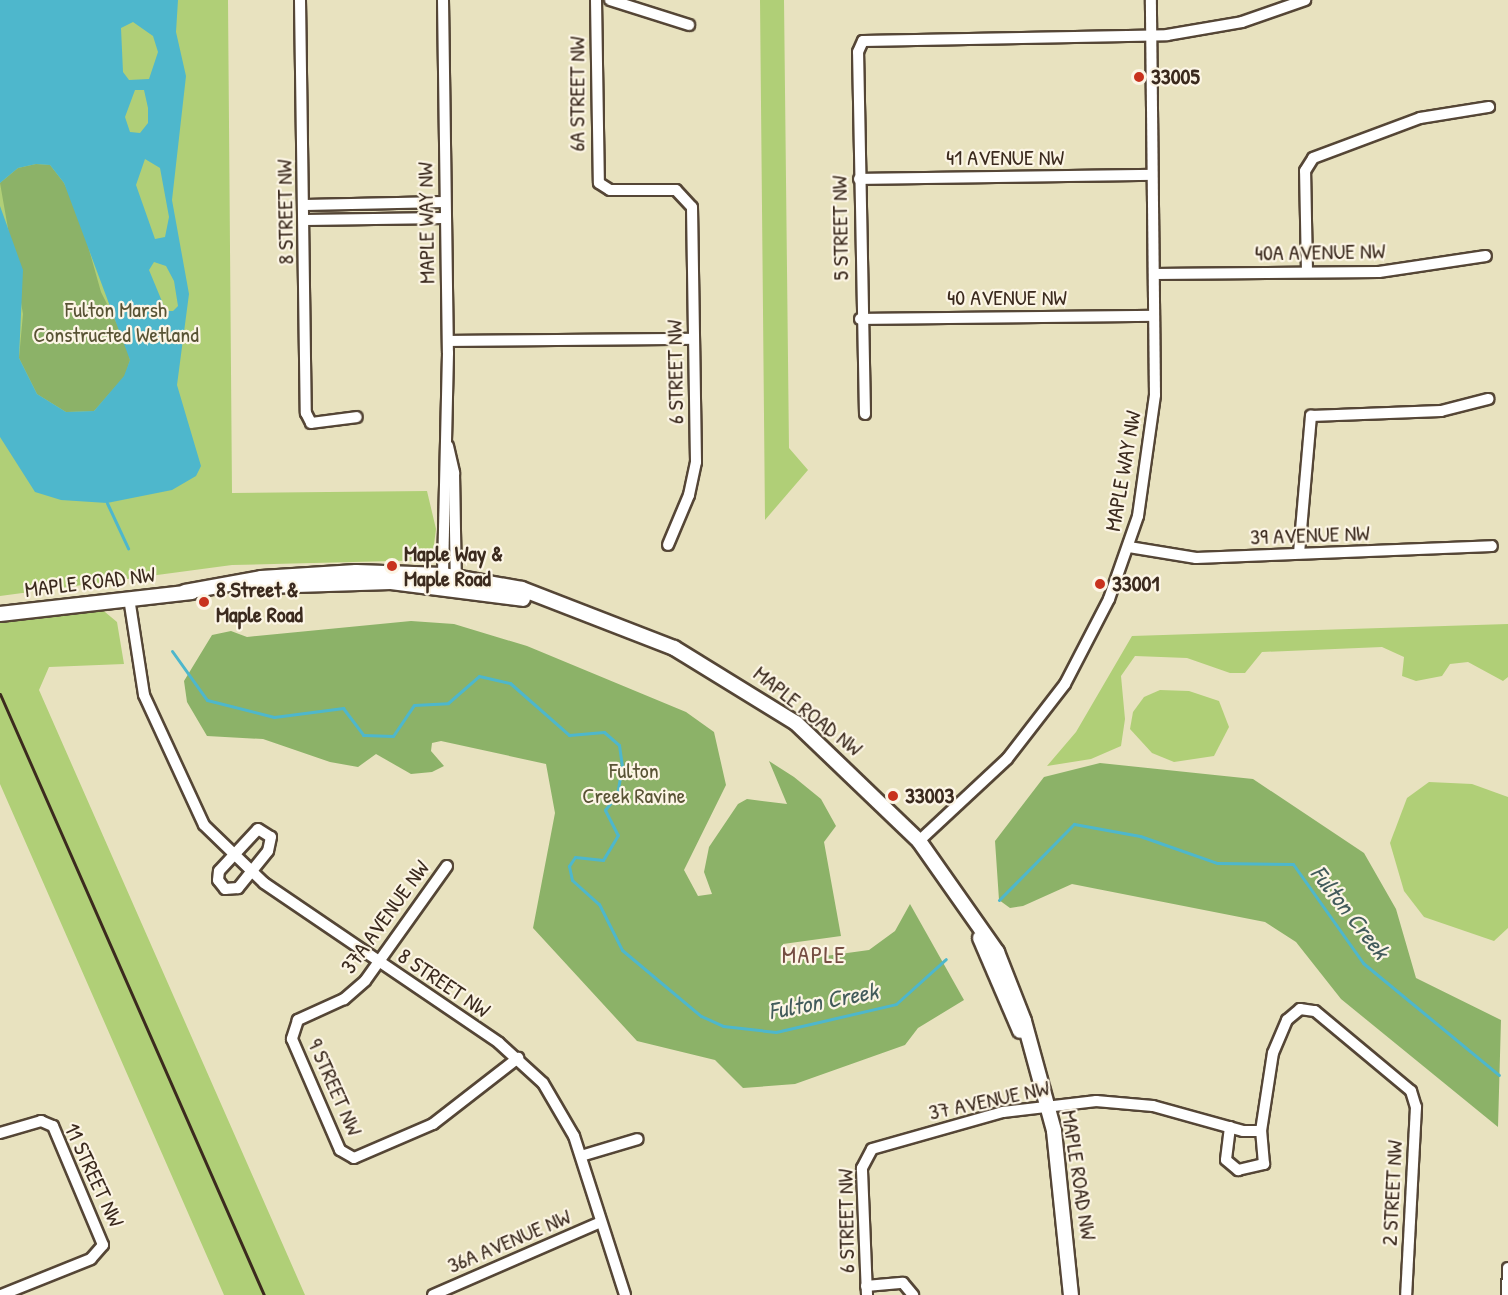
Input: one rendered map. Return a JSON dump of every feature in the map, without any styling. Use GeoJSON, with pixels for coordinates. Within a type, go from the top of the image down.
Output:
{"type":"FeatureCollection","features":[{"type":"Feature","properties":{"kind":"street","name":"8 STREET NW"},"geometry":{"type":"LineString","coordinates":[[300,0],[305,205],[306,401],[311,423],[357,417]]}},
{"type":"Feature","properties":{"kind":"street","name":"MAPLE WAY NW"},"geometry":{"type":"LineString","coordinates":[[443,0],[450,581]]}},
{"type":"Feature","properties":{"kind":"street","name":"6A STREET NW"},"geometry":{"type":"LineString","coordinates":[[596,0],[597,174],[602,187],[686,195]]}},
{"type":"Feature","properties":{"kind":"street"},"geometry":{"type":"LineString","coordinates":[[610,0],[689,25]]}},
{"type":"Feature","properties":{"kind":"street","name":"MAPLE WAY NW"},"geometry":{"type":"LineString","coordinates":[[920,841],[986,780],[1050,706],[1094,630],[1129,548],[1154,424],[1151,0]]}},
{"type":"Feature","properties":{"kind":"street"},"geometry":{"type":"LineString","coordinates":[[1153,35],[1242,22],[1305,0]]}},
{"type":"Feature","properties":{"kind":"street","name":"5 STREET NW"},"geometry":{"type":"LineString","coordinates":[[865,414],[860,319],[861,43],[872,38],[1153,35]]}},
{"type":"Feature","properties":{"kind":"street"},"geometry":{"type":"LineString","coordinates":[[1307,272],[1309,162],[1405,123],[1489,107]]}},
{"type":"Feature","properties":{"kind":"street","name":"41 AVENUE NW"},"geometry":{"type":"LineString","coordinates":[[859,179],[1152,175]]}},
{"type":"Feature","properties":{"kind":"street","name":"6 STREET NW"},"geometry":{"type":"LineString","coordinates":[[668,545],[694,473],[693,211],[686,195]]}},
{"type":"Feature","properties":{"kind":"street"},"geometry":{"type":"LineString","coordinates":[[305,205],[444,202]]}},
{"type":"Feature","properties":{"kind":"street"},"geometry":{"type":"LineString","coordinates":[[305,220],[444,218]]}},
{"type":"Feature","properties":{"kind":"street","name":"40A AVENUE NW"},"geometry":{"type":"LineString","coordinates":[[1154,274],[1399,270],[1486,256]]}},
{"type":"Feature","properties":{"kind":"street","name":"40 AVENUE NW"},"geometry":{"type":"LineString","coordinates":[[860,319],[1154,316]]}},
{"type":"Feature","properties":{"kind":"street"},"geometry":{"type":"LineString","coordinates":[[448,341],[694,339]]}},
{"type":"Feature","properties":{"kind":"street"},"geometry":{"type":"LineString","coordinates":[[1299,553],[1311,416],[1441,411],[1488,399]]}},
{"type":"Feature","properties":{"kind":"street","name":"39 AVENUE NW"},"geometry":{"type":"LineString","coordinates":[[1129,548],[1196,558],[1492,546]]}},
{"type":"Feature","properties":{"kind":"street","name":"MAPLE ROAD NW"},"geometry":{"type":"LineString","coordinates":[[0,614],[185,592],[345,581],[450,581],[578,608],[698,659],[766,701],[835,755],[920,841],[966,906],[1035,1063],[1048,1105],[1065,1197],[1071,1295]]}},
{"type":"Feature","properties":{"kind":"street","name":"8 STREET NW"},"geometry":{"type":"LineString","coordinates":[[129,598],[138,670],[153,717],[198,815],[231,855],[251,873],[518,1058],[554,1098],[581,1156],[625,1295]]}},
{"type":"Feature","properties":{"kind":"street"},"geometry":{"type":"LineString","coordinates":[[254,831],[269,833],[270,847],[251,873],[238,888],[220,885],[219,871],[231,855],[254,831]]}},
{"type":"Feature","properties":{"kind":"street","name":"37A AVENUE NW"},"geometry":{"type":"LineString","coordinates":[[292,1026],[351,994],[380,963],[447,866]]}},
{"type":"Feature","properties":{"kind":"street","name":"2 STREET NW"},"geometry":{"type":"LineString","coordinates":[[1261,1131],[1277,1039],[1291,1014],[1305,1008],[1413,1094],[1406,1295]]}},
{"type":"Feature","properties":{"kind":"street","name":"9 STREET NW"},"geometry":{"type":"LineString","coordinates":[[292,1026],[292,1039],[340,1150],[354,1158],[434,1124],[518,1058]]}},
{"type":"Feature","properties":{"kind":"street","name":"37 AVENUE NW"},"geometry":{"type":"LineString","coordinates":[[865,1156],[988,1115],[1048,1105],[1134,1104],[1230,1127],[1261,1131]]}},
{"type":"Feature","properties":{"kind":"street","name":"11 STREET NW"},"geometry":{"type":"LineString","coordinates":[[0,1133],[41,1121],[56,1132],[102,1236],[102,1250],[1,1295]]}},
{"type":"Feature","properties":{"kind":"street"},"geometry":{"type":"LineString","coordinates":[[1230,1127],[1226,1160],[1238,1170],[1264,1164],[1261,1131]]}},
{"type":"Feature","properties":{"kind":"street"},"geometry":{"type":"LineString","coordinates":[[581,1156],[638,1139]]}},
{"type":"Feature","properties":{"kind":"street","name":"6 STREET NW"},"geometry":{"type":"LineString","coordinates":[[865,1156],[866,1291],[903,1283],[913,1295]]}},
{"type":"Feature","properties":{"kind":"street","name":"36A AVENUE NW"},"geometry":{"type":"LineString","coordinates":[[433,1295],[601,1222]]}},
{"type":"Feature","properties":{"kind":"street"},"geometry":{"type":"LineString","coordinates":[[1507,1295],[1508,1268]]}},
{"type":"Feature","properties":{"kind":"green space","name":"Fulton Marsh Constructed Wetland"},"geometry":{"type":"Polygon","coordinates":[[[0,0],[228,0],[232,493],[427,491],[436,529],[432,560],[232,565],[0,596],[0,0]]]}},
{"type":"Feature","properties":{"kind":"green space"},"geometry":{"type":"Polygon","coordinates":[[[760,0],[784,0],[789,448],[808,470],[765,520],[760,0]]]}},
{"type":"Feature","properties":{"kind":"green space"},"geometry":{"type":"Polygon","coordinates":[[[36,164],[50,165],[64,183],[79,214],[101,292],[125,340],[130,360],[125,376],[94,411],[66,412],[37,394],[19,358],[23,314],[0,183],[18,168],[36,164]]]}},
{"type":"Feature","properties":{"kind":"green space"},"geometry":{"type":"Polygon","coordinates":[[[99,607],[117,622],[124,664],[49,667],[39,690],[305,1295],[224,1295],[0,784],[0,621],[99,607]]]}},
{"type":"Feature","properties":{"kind":"green space","name":"Fulton Creek Ravine"},"geometry":{"type":"Polygon","coordinates":[[[411,621],[454,624],[527,646],[686,712],[714,732],[726,785],[684,870],[698,896],[712,894],[704,872],[709,847],[738,804],[747,799],[787,804],[769,761],[794,777],[821,799],[836,826],[824,842],[841,936],[783,944],[782,962],[869,950],[895,931],[910,904],[964,1000],[918,1028],[905,1045],[795,1084],[743,1088],[715,1060],[637,1041],[533,928],[555,813],[546,764],[441,741],[432,743],[431,751],[444,766],[432,772],[411,774],[376,754],[358,767],[330,762],[263,739],[207,736],[187,702],[184,681],[212,635],[231,631],[247,637],[411,621]]]}},
{"type":"Feature","properties":{"kind":"green space"},"geometry":{"type":"Polygon","coordinates":[[[1508,624],[1508,677],[1503,681],[1468,662],[1450,664],[1442,676],[1416,681],[1402,676],[1404,657],[1382,647],[1262,652],[1245,673],[1230,673],[1187,658],[1135,656],[1121,676],[1125,719],[1121,746],[1091,759],[1047,766],[1076,732],[1132,636],[1508,624]]]}},
{"type":"Feature","properties":{"kind":"green space"},"geometry":{"type":"Polygon","coordinates":[[[1160,690],[1189,691],[1219,701],[1229,727],[1214,756],[1174,762],[1152,753],[1130,729],[1133,712],[1144,697],[1160,690]]]}},
{"type":"Feature","properties":{"kind":"green space"},"geometry":{"type":"Polygon","coordinates":[[[1100,763],[1253,779],[1364,853],[1396,909],[1416,978],[1501,1020],[1498,1127],[1341,999],[1296,942],[1265,922],[1072,884],[1023,906],[1010,908],[999,900],[995,841],[1044,777],[1100,763]]]}},
{"type":"Feature","properties":{"kind":"green space"},"geometry":{"type":"Polygon","coordinates":[[[1429,782],[1472,784],[1508,797],[1508,928],[1494,941],[1424,917],[1404,891],[1390,843],[1407,798],[1429,782]]]}},
{"type":"Feature","properties":{"kind":"water"},"geometry":{"type":"Polygon","coordinates":[[[0,0],[178,0],[176,32],[186,76],[172,200],[189,294],[177,385],[201,466],[196,476],[172,490],[107,503],[61,500],[35,492],[0,437],[0,206],[23,270],[19,358],[37,394],[66,412],[94,411],[124,376],[130,360],[64,183],[50,165],[36,164],[18,168],[0,183],[0,0]],[[133,22],[121,28],[123,72],[129,80],[149,79],[158,52],[153,36],[133,22]],[[135,90],[125,117],[130,132],[140,133],[148,123],[148,108],[144,90],[135,90]],[[145,159],[136,185],[155,239],[165,237],[169,217],[160,168],[145,159]],[[154,262],[149,270],[166,311],[173,311],[178,306],[174,281],[166,266],[154,262]]]}},
{"type":"Feature","properties":{"kind":"waterway","name":"Fulton Creek"},"geometry":{"type":"LineString","coordinates":[[107,503],[128,548]]}},
{"type":"Feature","properties":{"kind":"waterway","name":"Fulton Creek"},"geometry":{"type":"LineString","coordinates":[[172,651],[207,700],[274,717],[343,708],[363,735],[393,736],[414,705],[448,703],[479,676],[510,683],[569,735],[604,732],[619,745],[622,766],[617,795],[605,810],[618,835],[603,860],[575,857],[569,866],[572,880],[599,904],[622,950],[701,1016],[723,1026],[776,1032],[896,1004],[946,959]]}},
{"type":"Feature","properties":{"kind":"waterway","name":"Fulton Creek"},"geometry":{"type":"LineString","coordinates":[[999,900],[1074,824],[1140,836],[1217,863],[1293,864],[1363,963],[1499,1075]]}},
{"type":"Feature","properties":{"kind":"railway"},"geometry":{"type":"LineString","coordinates":[[0,694],[264,1295]]}},
{"type":"Feature","properties":{"kind":"place","name":"33005"},"geometry":{"type":"Point","coordinates":[1139,77]}},
{"type":"Feature","properties":{"kind":"place","name":"Maple Way & Maple Road"},"geometry":{"type":"Point","coordinates":[392,566]}},
{"type":"Feature","properties":{"kind":"place","name":"33001"},"geometry":{"type":"Point","coordinates":[1100,584]}},
{"type":"Feature","properties":{"kind":"place","name":"8 Street & Maple Road"},"geometry":{"type":"Point","coordinates":[204,602]}},
{"type":"Feature","properties":{"kind":"place","name":"33003"},"geometry":{"type":"Point","coordinates":[893,796]}},
{"type":"Feature","properties":{"kind":"district","name":"MAPLE"},"geometry":{"type":"Point","coordinates":[814,955]}}]}
